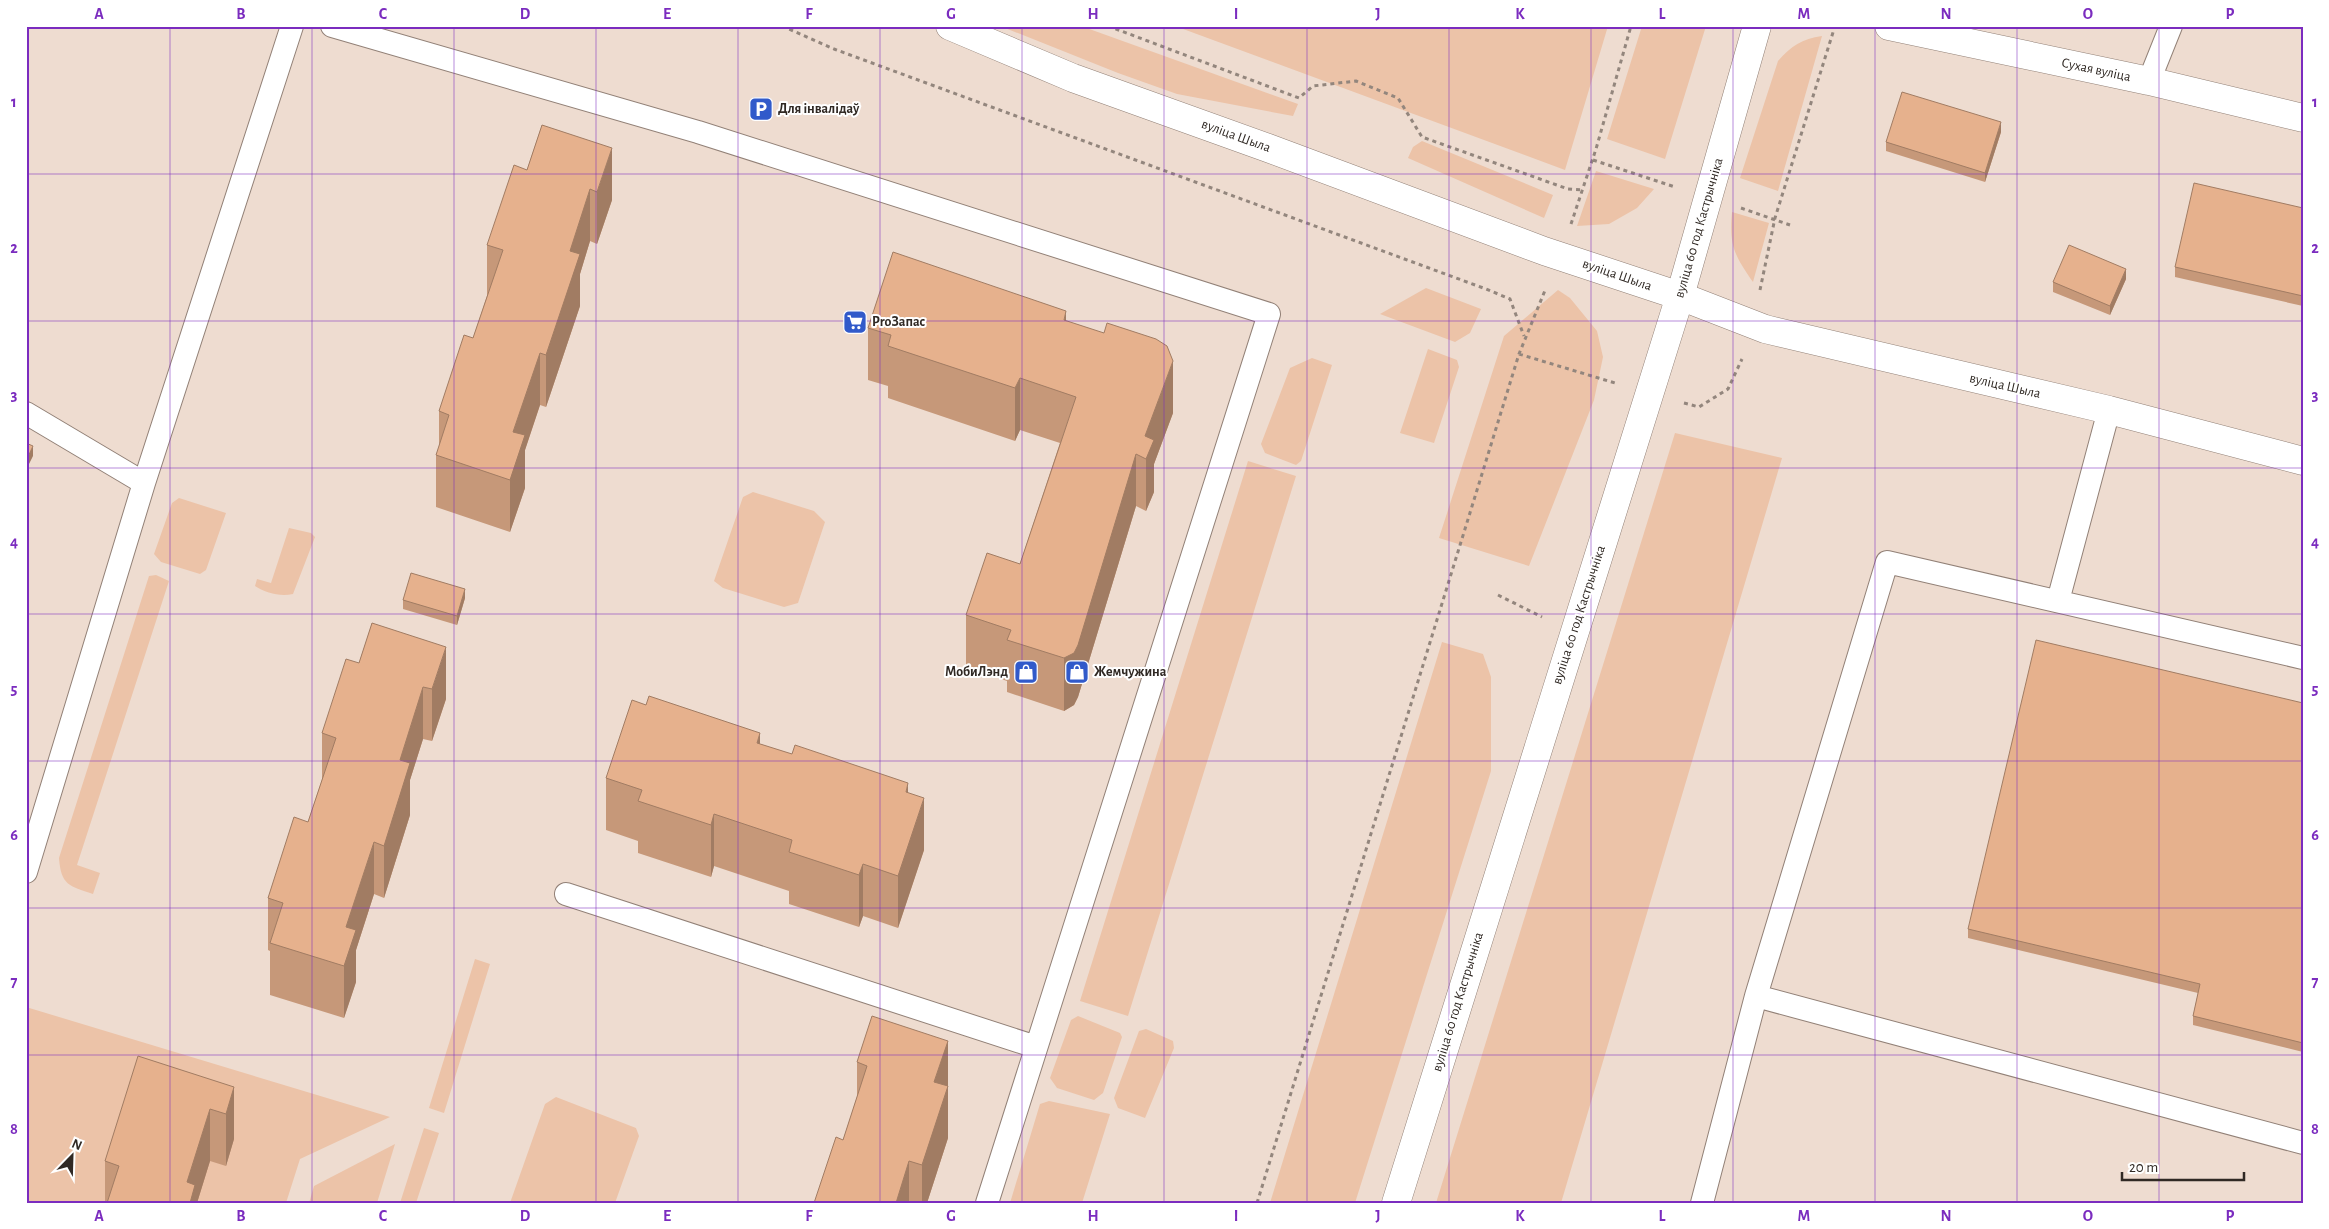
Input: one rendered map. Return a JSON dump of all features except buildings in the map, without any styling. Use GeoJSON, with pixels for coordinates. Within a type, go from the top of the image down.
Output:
{"type":"FeatureCollection","features":[{"type":"Feature","properties":{"kind":"street","name":"вуліца Шыла"},"geometry":{"type":"LineString","coordinates":[[950,26],[1074,78],[1544,251],[1680,296],[1765,329],[2109,410],[2303,461]]}},
{"type":"Feature","properties":{"kind":"street","name":"вуліца 60 год Кастрычніка"},"geometry":{"type":"LineString","coordinates":[[1396,1203],[1680,296],[1757,26]]}},
{"type":"Feature","properties":{"kind":"street","name":"Сухая вуліца"},"geometry":{"type":"LineString","coordinates":[[1888,26],[2149,81],[2303,118]]}},
{"type":"Feature","properties":{"kind":"lane"},"geometry":{"type":"LineString","coordinates":[[26,872],[144,483],[292,26]]}},
{"type":"Feature","properties":{"kind":"lane"},"geometry":{"type":"LineString","coordinates":[[332,26],[698,132],[1269,314],[987,1203]]}},
{"type":"Feature","properties":{"kind":"lane"},"geometry":{"type":"LineString","coordinates":[[2149,81],[2171,26]]}},
{"type":"Feature","properties":{"kind":"lane"},"geometry":{"type":"LineString","coordinates":[[2058,602],[2109,410]]}},
{"type":"Feature","properties":{"kind":"lane"},"geometry":{"type":"LineString","coordinates":[[26,413],[144,483]]}},
{"type":"Feature","properties":{"kind":"lane"},"geometry":{"type":"LineString","coordinates":[[1702,1203],[1756,996],[1887,562],[2303,658]]}},
{"type":"Feature","properties":{"kind":"lane"},"geometry":{"type":"LineString","coordinates":[[566,894],[1036,1047]]}},
{"type":"Feature","properties":{"kind":"lane"},"geometry":{"type":"LineString","coordinates":[[1756,996],[2303,1143]]}},
{"type":"Feature","properties":{"kind":"path"},"geometry":{"type":"LineString","coordinates":[[782,26],[843,52],[1486,289],[1510,300],[1525,336]]}},
{"type":"Feature","properties":{"kind":"path"},"geometry":{"type":"LineString","coordinates":[[1108,26],[1299,98],[1312,86],[1356,81],[1398,98],[1422,138],[1568,189],[1582,190]]}},
{"type":"Feature","properties":{"kind":"path"},"geometry":{"type":"LineString","coordinates":[[1257,1203],[1525,336],[1560,255],[1596,149],[1631,26]]}},
{"type":"Feature","properties":{"kind":"path"},"geometry":{"type":"LineString","coordinates":[[1741,366],[1775,218],[1835,26]]}},
{"type":"Feature","properties":{"kind":"path"},"geometry":{"type":"LineString","coordinates":[[1775,218],[1790,225]]}},
{"type":"Feature","properties":{"kind":"path"},"geometry":{"type":"LineString","coordinates":[[1498,595],[1574,633]]}},
{"type":"Feature","properties":{"kind":"shaded area"},"geometry":{"type":"Polygon","coordinates":[[[1000,26],[1081,26],[1298,104],[1293,116],[1177,94],[1118,73],[1000,26]]]}},
{"type":"Feature","properties":{"kind":"shaded area"},"geometry":{"type":"Polygon","coordinates":[[[1175,26],[1502,26],[1511,29],[1517,26],[1608,26],[1565,170],[1175,26]]]}},
{"type":"Feature","properties":{"kind":"shaded area"},"geometry":{"type":"Polygon","coordinates":[[[1642,26],[1706,26],[1665,159],[1607,139],[1642,26]]]}},
{"type":"Feature","properties":{"kind":"shaded area"},"geometry":{"type":"Polygon","coordinates":[[[1822,36],[1778,191],[1740,178],[1778,61],[1797,44],[1822,36]]]}},
{"type":"Feature","properties":{"kind":"shaded area"},"geometry":{"type":"Polygon","coordinates":[[[1422,141],[1553,195],[1544,218],[1408,158],[1413,147],[1422,141]]]}},
{"type":"Feature","properties":{"kind":"shaded area"},"geometry":{"type":"Polygon","coordinates":[[[1596,171],[1654,189],[1637,208],[1609,224],[1577,226],[1596,171]]]}},
{"type":"Feature","properties":{"kind":"shaded area"},"geometry":{"type":"Polygon","coordinates":[[[1732,212],[1769,223],[1753,282],[1734,249],[1731,233],[1732,212]]]}},
{"type":"Feature","properties":{"kind":"shaded area"},"geometry":{"type":"Polygon","coordinates":[[[1426,288],[1481,309],[1470,333],[1455,342],[1380,314],[1426,288]]]}},
{"type":"Feature","properties":{"kind":"shaded area"},"geometry":{"type":"Polygon","coordinates":[[[1558,290],[1570,298],[1597,331],[1603,357],[1594,400],[1529,566],[1439,538],[1504,336],[1558,290]]]}},
{"type":"Feature","properties":{"kind":"shaded area"},"geometry":{"type":"Polygon","coordinates":[[[1428,349],[1457,360],[1459,367],[1434,443],[1400,433],[1428,349]]]}},
{"type":"Feature","properties":{"kind":"shaded area"},"geometry":{"type":"Polygon","coordinates":[[[1312,358],[1332,365],[1301,461],[1296,465],[1265,453],[1261,444],[1290,368],[1312,358]]]}},
{"type":"Feature","properties":{"kind":"shaded area"},"geometry":{"type":"Polygon","coordinates":[[[1675,433],[1782,458],[1561,1203],[1436,1203],[1675,433]]]}},
{"type":"Feature","properties":{"kind":"shaded area"},"geometry":{"type":"Polygon","coordinates":[[[1248,461],[1296,476],[1128,1016],[1080,1001],[1248,461]]]}},
{"type":"Feature","properties":{"kind":"shaded area"},"geometry":{"type":"Polygon","coordinates":[[[753,492],[814,511],[825,522],[798,603],[784,607],[723,588],[714,581],[743,497],[753,492]]]}},
{"type":"Feature","properties":{"kind":"shaded area"},"geometry":{"type":"Polygon","coordinates":[[[179,498],[226,513],[206,570],[200,574],[161,562],[154,554],[172,503],[179,498]]]}},
{"type":"Feature","properties":{"kind":"shaded area"},"geometry":{"type":"Polygon","coordinates":[[[289,528],[311,533],[315,537],[293,594],[273,594],[255,586],[257,579],[271,583],[289,528]]]}},
{"type":"Feature","properties":{"kind":"shaded area"},"geometry":{"type":"Polygon","coordinates":[[[156,575],[169,581],[77,865],[100,873],[93,894],[72,886],[64,879],[59,858],[149,576],[156,575]]]}},
{"type":"Feature","properties":{"kind":"shaded area"},"geometry":{"type":"Polygon","coordinates":[[[1442,642],[1483,654],[1491,677],[1491,771],[1355,1203],[1270,1203],[1442,642]]]}},
{"type":"Feature","properties":{"kind":"shaded area"},"geometry":{"type":"Polygon","coordinates":[[[475,959],[490,964],[444,1113],[429,1108],[475,959]]]}},
{"type":"Feature","properties":{"kind":"shaded area"},"geometry":{"type":"Polygon","coordinates":[[[26,1007],[390,1117],[300,1159],[286,1203],[26,1203],[26,1007]]]}},
{"type":"Feature","properties":{"kind":"shaded area"},"geometry":{"type":"Polygon","coordinates":[[[1078,1016],[1120,1033],[1122,1037],[1103,1093],[1094,1100],[1057,1088],[1050,1078],[1071,1020],[1078,1016]]]}},
{"type":"Feature","properties":{"kind":"shaded area"},"geometry":{"type":"Polygon","coordinates":[[[1146,1029],[1173,1041],[1174,1048],[1145,1118],[1118,1108],[1114,1098],[1139,1031],[1146,1029]]]}},
{"type":"Feature","properties":{"kind":"shaded area"},"geometry":{"type":"Polygon","coordinates":[[[556,1097],[636,1128],[639,1136],[615,1203],[510,1203],[545,1104],[556,1097]]]}},
{"type":"Feature","properties":{"kind":"shaded area"},"geometry":{"type":"Polygon","coordinates":[[[1049,1101],[1110,1114],[1082,1203],[1010,1203],[1040,1104],[1049,1101]]]}},
{"type":"Feature","properties":{"kind":"shaded area"},"geometry":{"type":"Polygon","coordinates":[[[424,1128],[439,1133],[416,1203],[400,1203],[424,1128]]]}},
{"type":"Feature","properties":{"kind":"shaded area"},"geometry":{"type":"Polygon","coordinates":[[[395,1144],[377,1203],[309,1203],[314,1186],[395,1144]]]}},
{"type":"Feature","properties":{"kind":"place","name":"Для інвалідаў"},"geometry":{"type":"Point","coordinates":[761,109]}},
{"type":"Feature","properties":{"kind":"place","name":"ProЗапас"},"geometry":{"type":"Point","coordinates":[855,322]}},
{"type":"Feature","properties":{"kind":"place","name":"МобиЛэнд"},"geometry":{"type":"Point","coordinates":[1026,672]}},
{"type":"Feature","properties":{"kind":"place","name":"Жемчужина"},"geometry":{"type":"Point","coordinates":[1077,672]}}]}
